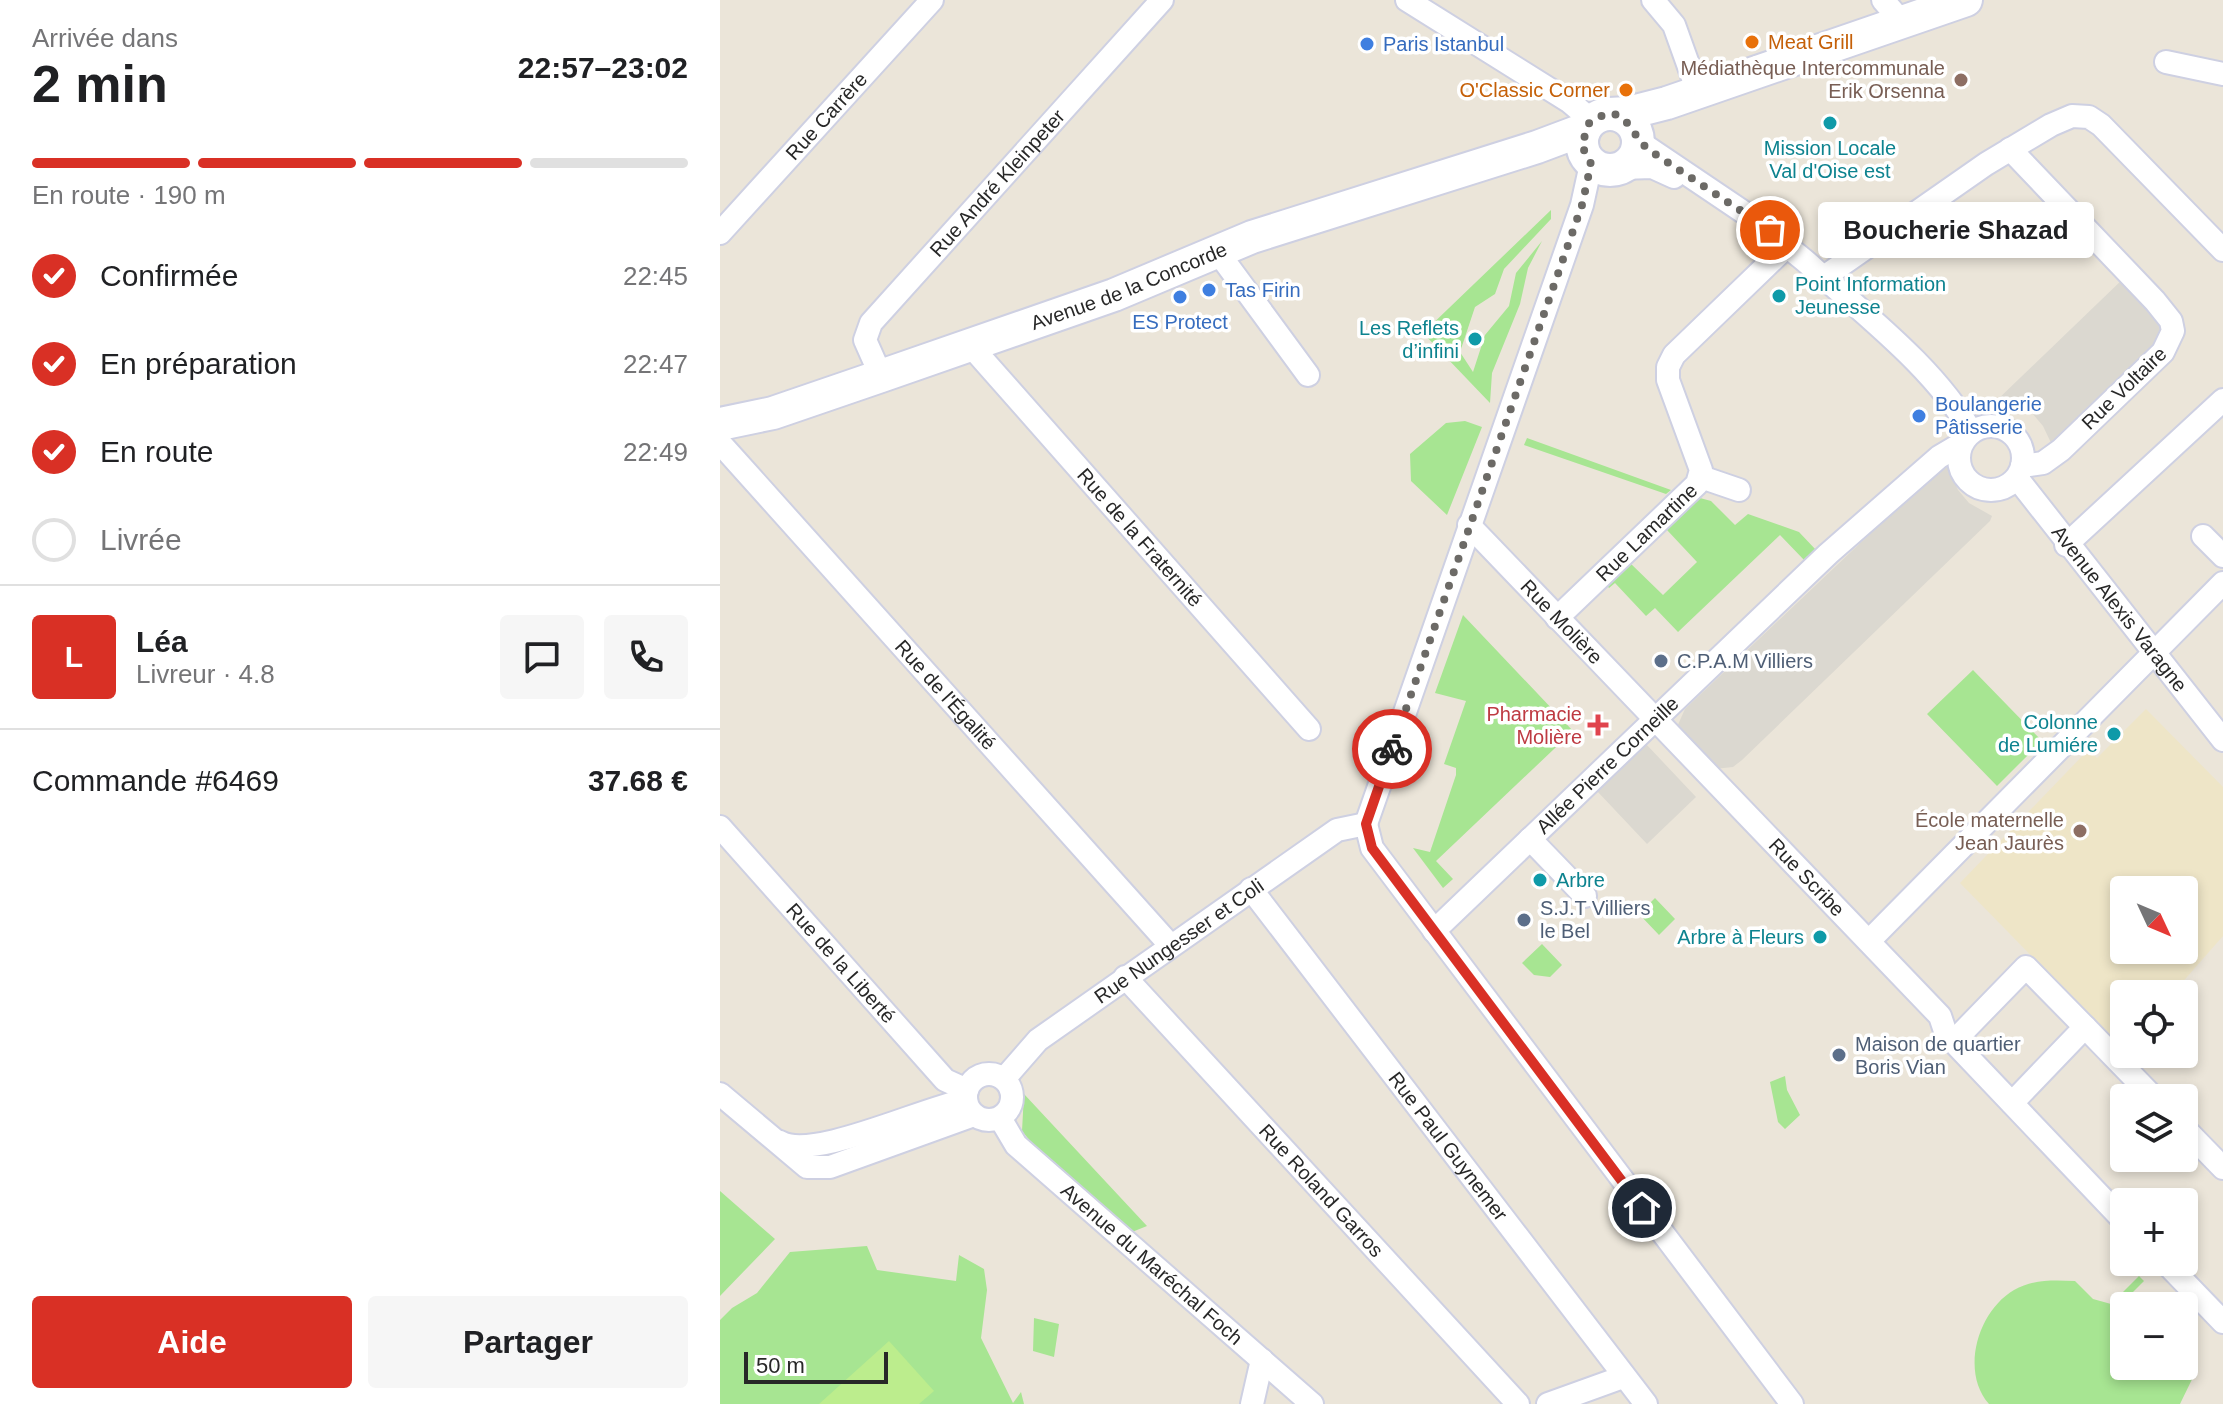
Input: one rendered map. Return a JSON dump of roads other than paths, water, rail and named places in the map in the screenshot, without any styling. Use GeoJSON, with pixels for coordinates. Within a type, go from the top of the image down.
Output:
{"type":"FeatureCollection","features":[{"type":"Feature","properties":{"kind":"main road","name":"Avenue de la Concorde"},"geometry":{"type":"LineString","coordinates":[[720,424],[773,413],[1114,295],[1217,251],[1345,206],[1537,147],[1593,123],[1667,103],[1893,11],[1966,0]]}},
{"type":"Feature","properties":{"kind":"main road"},"geometry":{"type":"LineString","coordinates":[[1616,157],[1645,122],[1667,103]]}},
{"type":"Feature","properties":{"kind":"main road"},"geometry":{"type":"LineString","coordinates":[[1628,121],[1616,157],[1582,146],[1593,123],[1628,121]]}},
{"type":"Feature","properties":{"kind":"main road","name":"Avenue de la Concorde"},"geometry":{"type":"LineString","coordinates":[[1537,147],[1569,148],[1616,157]]}},
{"type":"Feature","properties":{"kind":"street","name":"Rue Carrère"},"geometry":{"type":"LineString","coordinates":[[720,233],[932,0]]}},
{"type":"Feature","properties":{"kind":"street","name":"Rue André Kleinpeter"},"geometry":{"type":"LineString","coordinates":[[881,376],[865,340],[871,323],[1162,0]]}},
{"type":"Feature","properties":{"kind":"street"},"geometry":{"type":"LineString","coordinates":[[1407,0],[1570,102],[1593,123]]}},
{"type":"Feature","properties":{"kind":"street"},"geometry":{"type":"LineString","coordinates":[[1653,0],[1674,25],[1698,92]]}},
{"type":"Feature","properties":{"kind":"street"},"geometry":{"type":"LineString","coordinates":[[2166,62],[2223,74]]}},
{"type":"Feature","properties":{"kind":"street"},"geometry":{"type":"LineString","coordinates":[[1824,277],[2010,149],[2072,116],[2089,117],[2223,250]]}},
{"type":"Feature","properties":{"kind":"street","name":"Rue Voltaire"},"geometry":{"type":"LineString","coordinates":[[2010,149],[2155,301],[2171,321],[2173,331],[2163,352],[2061,450],[2043,463],[2020,472]]}},
{"type":"Feature","properties":{"kind":"street"},"geometry":{"type":"LineString","coordinates":[[1616,157],[1582,205],[1366,824],[1372,848],[1792,1404]]}},
{"type":"Feature","properties":{"kind":"street"},"geometry":{"type":"LineString","coordinates":[[1616,157],[1662,170],[1764,238],[1784,246]]}},
{"type":"Feature","properties":{"kind":"street"},"geometry":{"type":"LineString","coordinates":[[1616,157],[1770,230],[1784,246],[1824,277],[1957,406],[1966,438],[1958,460],[1962,475],[1974,487],[1989,491],[2004,488],[2020,472]]}},
{"type":"Feature","properties":{"kind":"street","name":"Rue Lamartine"},"geometry":{"type":"LineString","coordinates":[[1557,618],[1684,499],[1701,477],[1668,380],[1668,367],[1674,355],[1784,246]]}},
{"type":"Feature","properties":{"kind":"street"},"geometry":{"type":"LineString","coordinates":[[1217,251],[1308,375]]}},
{"type":"Feature","properties":{"kind":"street","name":"Rue de la Fraternité"},"geometry":{"type":"LineString","coordinates":[[969,344],[1309,729]]}},
{"type":"Feature","properties":{"kind":"street"},"geometry":{"type":"LineString","coordinates":[[2066,545],[2223,400]]}},
{"type":"Feature","properties":{"kind":"street","name":"Avenue Alexis Varagne"},"geometry":{"type":"LineString","coordinates":[[1966,438],[1993,426],[2004,429],[2020,444],[2020,472],[2066,545],[2155,651],[2223,740]]}},
{"type":"Feature","properties":{"kind":"street","name":"Allée Pierre Corneille"},"geometry":{"type":"LineString","coordinates":[[1434,931],[1828,554],[1939,457],[1966,438]]}},
{"type":"Feature","properties":{"kind":"street","name":"Rue de l'Égalité"},"geometry":{"type":"LineString","coordinates":[[720,443],[1170,945]]}},
{"type":"Feature","properties":{"kind":"street"},"geometry":{"type":"LineString","coordinates":[[1701,477],[1739,490]]}},
{"type":"Feature","properties":{"kind":"street","name":"Rue Molière"},"geometry":{"type":"LineString","coordinates":[[1469,525],[1654,718]]}},
{"type":"Feature","properties":{"kind":"street"},"geometry":{"type":"LineString","coordinates":[[2203,536],[2223,556]]}},
{"type":"Feature","properties":{"kind":"street"},"geometry":{"type":"LineString","coordinates":[[1869,941],[2223,583]]}},
{"type":"Feature","properties":{"kind":"street","name":"Rue Scribe"},"geometry":{"type":"LineString","coordinates":[[1654,718],[1940,1016],[1946,1034],[1953,1042],[2110,1206]]}},
{"type":"Feature","properties":{"kind":"street","name":"Rue Nungesser et Coli"},"geometry":{"type":"LineString","coordinates":[[1004,1079],[1038,1040],[1170,945],[1337,830],[1366,824]]}},
{"type":"Feature","properties":{"kind":"street","name":"Rue de la Liberté"},"geometry":{"type":"LineString","coordinates":[[720,827],[945,1080],[969,1102]]}},
{"type":"Feature","properties":{"kind":"street"},"geometry":{"type":"LineString","coordinates":[[1530,839],[1585,896]]}},
{"type":"Feature","properties":{"kind":"street","name":"Rue Paul Guynemer"},"geometry":{"type":"LineString","coordinates":[[1251,889],[1646,1404]]}},
{"type":"Feature","properties":{"kind":"street"},"geometry":{"type":"LineString","coordinates":[[1953,1042],[2026,967],[2140,1084]]}},
{"type":"Feature","properties":{"kind":"street","name":"Rue Roland Garros"},"geometry":{"type":"LineString","coordinates":[[1125,977],[1518,1404]]}},
{"type":"Feature","properties":{"kind":"street"},"geometry":{"type":"LineString","coordinates":[[2012,1103],[2085,1027]]}},
{"type":"Feature","properties":{"kind":"street"},"geometry":{"type":"LineString","coordinates":[[720,1094],[765,1133],[786,1145],[807,1148],[936,1105],[969,1102],[992,1121],[1000,1118],[1012,1104],[1013,1095],[1004,1079],[987,1074],[978,1076],[969,1102]]}},
{"type":"Feature","properties":{"kind":"street","name":"Avenue du Maréchal Foch"},"geometry":{"type":"LineString","coordinates":[[1000,1118],[1016,1145],[1262,1360],[1289,1395],[1312,1404]]}},
{"type":"Feature","properties":{"kind":"street"},"geometry":{"type":"LineString","coordinates":[[2198,1142],[2223,1168]]}},
{"type":"Feature","properties":{"kind":"street"},"geometry":{"type":"LineString","coordinates":[[2179,1276],[2223,1322]]}},
{"type":"Feature","properties":{"kind":"street"},"geometry":{"type":"LineString","coordinates":[[1252,1404],[1262,1360]]}},
{"type":"Feature","properties":{"kind":"street"},"geometry":{"type":"LineString","coordinates":[[1548,1404],[1623,1377]]}},
{"type":"Feature","properties":{"kind":"place","name":"Meat Grill"},"geometry":{"type":"Point","coordinates":[1752,42]}},
{"type":"Feature","properties":{"kind":"place","name":"Paris Istanbul"},"geometry":{"type":"Point","coordinates":[1367,44]}},
{"type":"Feature","properties":{"kind":"place","name":"Médiathèque Intercommunale Erik Orsenna"},"geometry":{"type":"Point","coordinates":[1961,80]}},
{"type":"Feature","properties":{"kind":"place","name":"O'Classic Corner"},"geometry":{"type":"Point","coordinates":[1626,90]}},
{"type":"Feature","properties":{"kind":"place","name":"Mission Locale Val d'Oise est"},"geometry":{"type":"Point","coordinates":[1830,123]}},
{"type":"Feature","properties":{"kind":"place","name":"Boucherie Shazad"},"geometry":{"type":"Point","coordinates":[1770,230]}},
{"type":"Feature","properties":{"kind":"place","name":"Tas Firin"},"geometry":{"type":"Point","coordinates":[1209,290]}},
{"type":"Feature","properties":{"kind":"place","name":"Point Information Jeunesse"},"geometry":{"type":"Point","coordinates":[1779,296]}},
{"type":"Feature","properties":{"kind":"place","name":"ES Protect"},"geometry":{"type":"Point","coordinates":[1180,297]}},
{"type":"Feature","properties":{"kind":"place","name":"Les Reflets d’infini"},"geometry":{"type":"Point","coordinates":[1475,339]}},
{"type":"Feature","properties":{"kind":"place","name":"Boulangerie Pâtisserie"},"geometry":{"type":"Point","coordinates":[1919,416]}},
{"type":"Feature","properties":{"kind":"place","name":"C.P.A.M Villiers"},"geometry":{"type":"Point","coordinates":[1661,661]}},
{"type":"Feature","properties":{"kind":"place","name":"Pharmacie Molière"},"geometry":{"type":"Point","coordinates":[1598,725]}},
{"type":"Feature","properties":{"kind":"place","name":"Colonne de Lumiére"},"geometry":{"type":"Point","coordinates":[2114,734]}},
{"type":"Feature","properties":{"kind":"place","name":"École maternelle Jean Jaurès"},"geometry":{"type":"Point","coordinates":[2080,831]}},
{"type":"Feature","properties":{"kind":"place","name":"Arbre"},"geometry":{"type":"Point","coordinates":[1540,880]}},
{"type":"Feature","properties":{"kind":"place","name":"S.J.T Villiers le Bel"},"geometry":{"type":"Point","coordinates":[1524,920]}},
{"type":"Feature","properties":{"kind":"place","name":"Arbre à Fleurs"},"geometry":{"type":"Point","coordinates":[1820,937]}},
{"type":"Feature","properties":{"kind":"place","name":"Maison de quartier Boris Vian"},"geometry":{"type":"Point","coordinates":[1839,1055]}}]}
